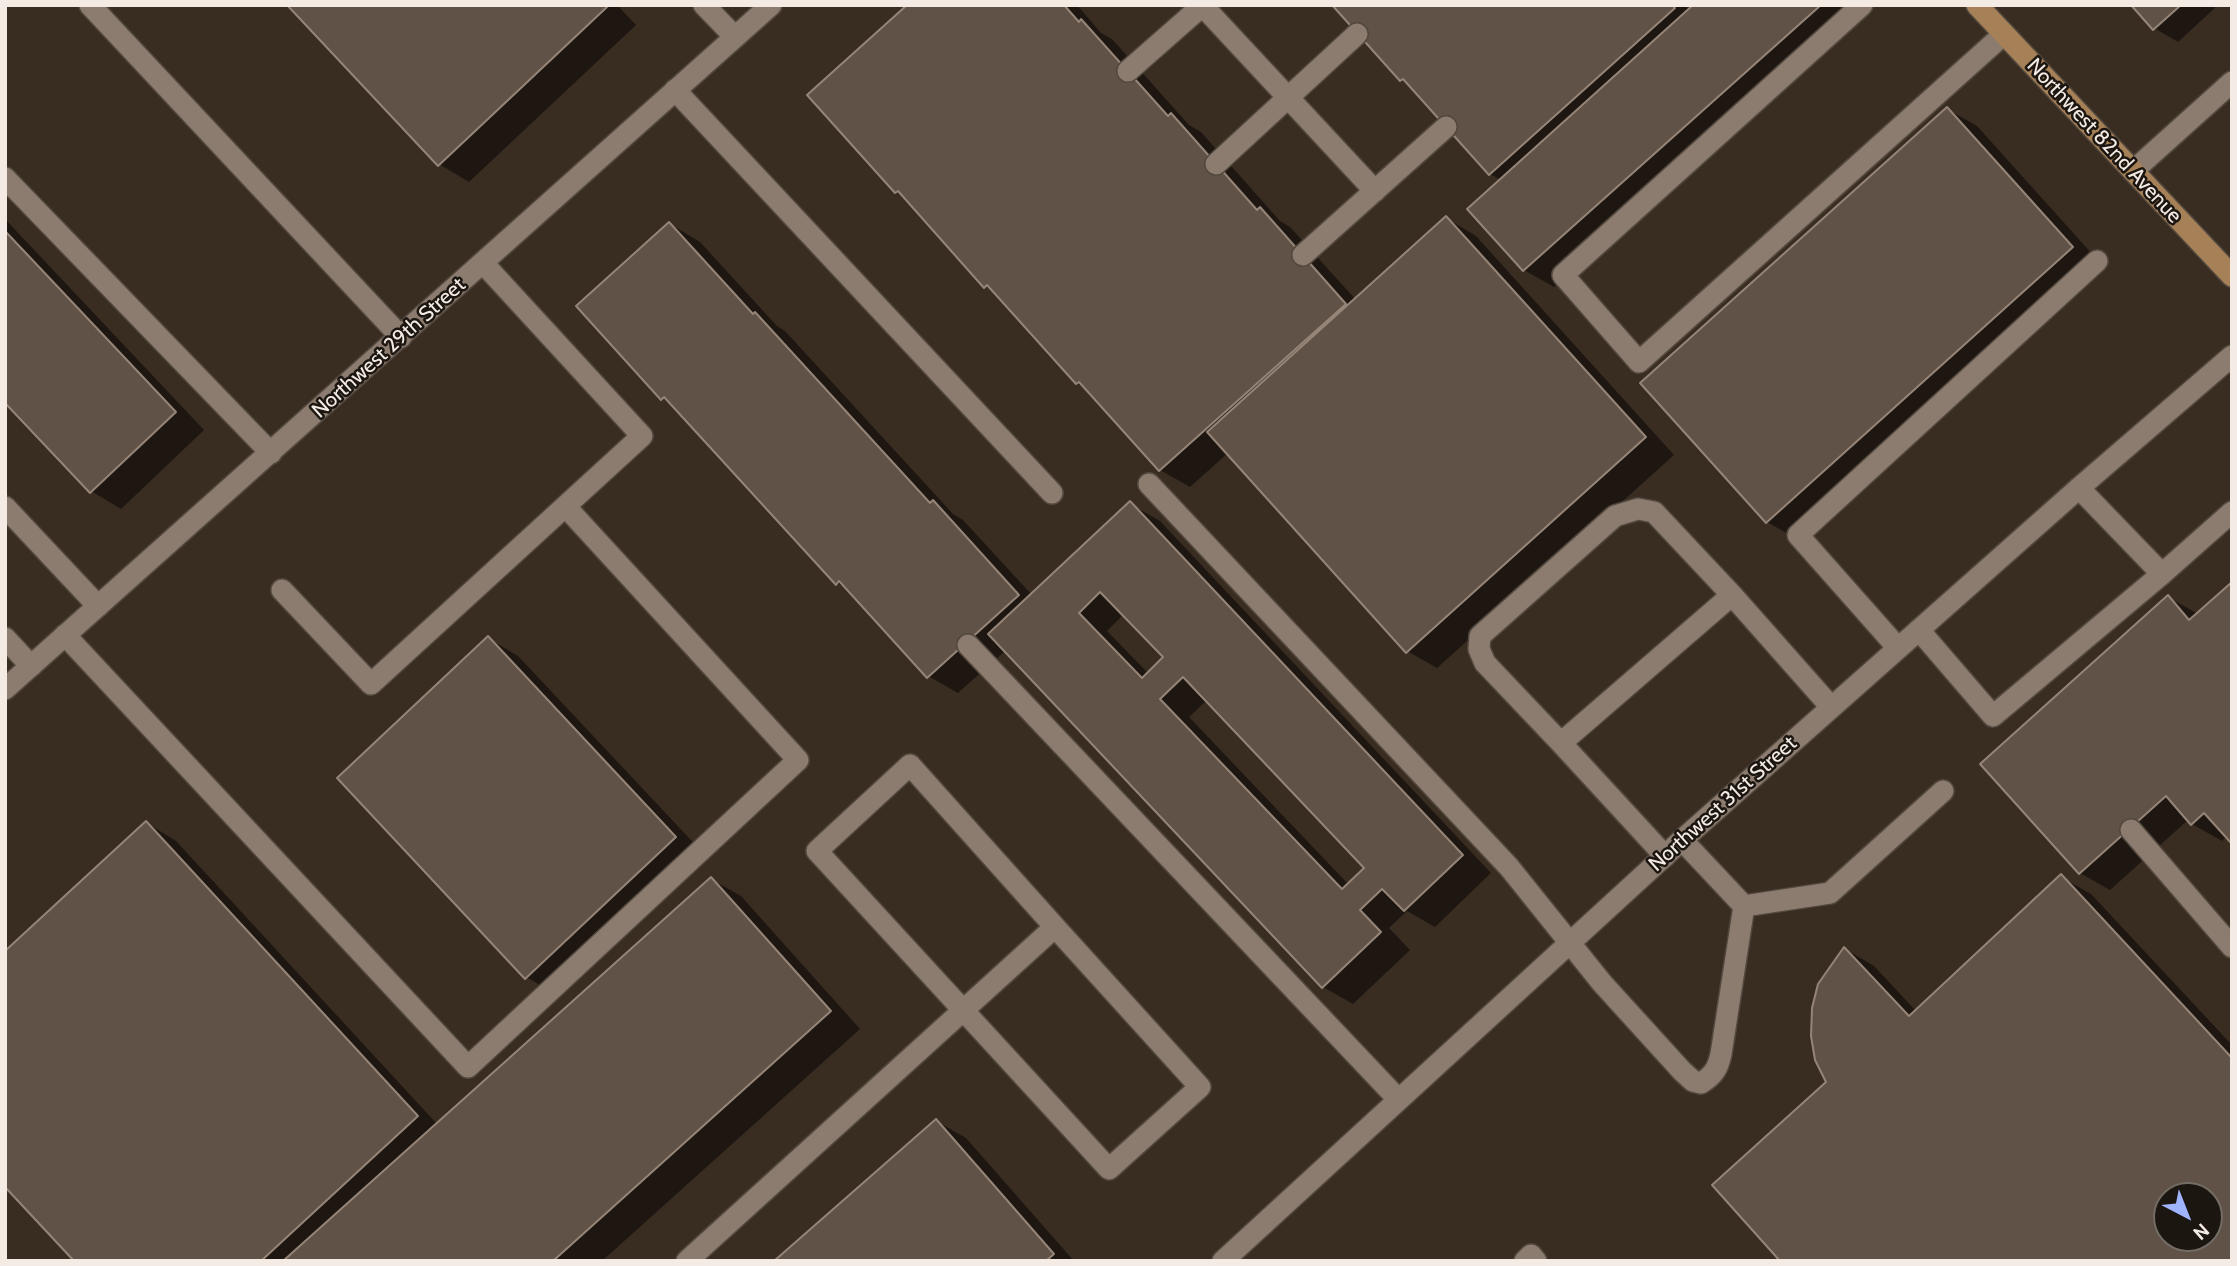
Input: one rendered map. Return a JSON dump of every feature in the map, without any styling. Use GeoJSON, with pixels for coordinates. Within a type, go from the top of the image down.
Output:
{"type":"FeatureCollection","features":[{"type":"Feature","properties":{"kind":"street"},"geometry":{"type":"LineString","coordinates":[[90,5],[401,337]]}},
{"type":"Feature","properties":{"kind":"street"},"geometry":{"type":"LineString","coordinates":[[704,5],[735,37]]}},
{"type":"Feature","properties":{"kind":"street","name":"Northwest 29th Street"},"geometry":{"type":"LineString","coordinates":[[5,688],[771,5]]}},
{"type":"Feature","properties":{"kind":"street"},"geometry":{"type":"LineString","coordinates":[[1128,71],[1202,5],[1375,191]]}},
{"type":"Feature","properties":{"kind":"street"},"geometry":{"type":"LineString","coordinates":[[1862,5],[1563,275],[1639,362],[2004,34]]}},
{"type":"Feature","properties":{"kind":"street","name":"Northwest 82nd Avenue"},"geometry":{"type":"LineString","coordinates":[[1977,5],[2232,276]]}},
{"type":"Feature","properties":{"kind":"street"},"geometry":{"type":"LineString","coordinates":[[1216,164],[1357,34]]}},
{"type":"Feature","properties":{"kind":"street"},"geometry":{"type":"LineString","coordinates":[[2133,171],[2232,82]]}},
{"type":"Feature","properties":{"kind":"street"},"geometry":{"type":"LineString","coordinates":[[675,90],[1052,492]]}},
{"type":"Feature","properties":{"kind":"street"},"geometry":{"type":"LineString","coordinates":[[1303,255],[1446,127]]}},
{"type":"Feature","properties":{"kind":"street"},"geometry":{"type":"LineString","coordinates":[[5,178],[271,453]]}},
{"type":"Feature","properties":{"kind":"street"},"geometry":{"type":"LineString","coordinates":[[1898,648],[1798,535],[2096,261]]}},
{"type":"Feature","properties":{"kind":"street"},"geometry":{"type":"LineString","coordinates":[[282,590],[371,684],[642,436],[483,263]]}},
{"type":"Feature","properties":{"kind":"street","name":"Northwest 31st Street"},"geometry":{"type":"LineString","coordinates":[[1223,1261],[1569,941],[2079,488],[2232,356]]}},
{"type":"Feature","properties":{"kind":"street"},"geometry":{"type":"LineString","coordinates":[[1149,484],[1509,867],[1602,983],[1693,1081],[1702,1083],[1717,1069],[1744,906]]}},
{"type":"Feature","properties":{"kind":"street"},"geometry":{"type":"LineString","coordinates":[[2079,488],[2162,574]]}},
{"type":"Feature","properties":{"kind":"street"},"geometry":{"type":"LineString","coordinates":[[5,507],[98,606]]}},
{"type":"Feature","properties":{"kind":"street"},"geometry":{"type":"LineString","coordinates":[[65,635],[468,1066],[798,760],[566,507]]}},
{"type":"Feature","properties":{"kind":"street"},"geometry":{"type":"LineString","coordinates":[[1664,856],[1485,663],[1479,649],[1480,636],[1615,516],[1638,509],[1654,512],[1732,595],[1831,708]]}},
{"type":"Feature","properties":{"kind":"street"},"geometry":{"type":"LineString","coordinates":[[1920,630],[1993,716],[2232,512]]}},
{"type":"Feature","properties":{"kind":"street"},"geometry":{"type":"LineString","coordinates":[[1561,743],[1732,595]]}},
{"type":"Feature","properties":{"kind":"street"},"geometry":{"type":"LineString","coordinates":[[5,638],[31,666]]}},
{"type":"Feature","properties":{"kind":"street"},"geometry":{"type":"LineString","coordinates":[[968,645],[1398,1100]]}},
{"type":"Feature","properties":{"kind":"street"},"geometry":{"type":"LineString","coordinates":[[910,765],[1200,1087],[1109,1169],[963,1009],[817,851],[910,765]]}},
{"type":"Feature","properties":{"kind":"street"},"geometry":{"type":"LineString","coordinates":[[1744,906],[1830,893],[1943,791]]}},
{"type":"Feature","properties":{"kind":"street"},"geometry":{"type":"LineString","coordinates":[[2131,830],[2232,947]]}},
{"type":"Feature","properties":{"kind":"street"},"geometry":{"type":"LineString","coordinates":[[1682,840],[1744,906]]}},
{"type":"Feature","properties":{"kind":"street"},"geometry":{"type":"LineString","coordinates":[[687,1261],[1055,927]]}},
{"type":"Feature","properties":{"kind":"street"},"geometry":{"type":"LineString","coordinates":[[1525,1261],[1531,1255],[1536,1261]]}},
{"type":"Feature","properties":{"kind":"building"},"geometry":{"type":"Polygon","coordinates":[[[287,5],[606,5],[607,7],[438,166],[287,5]]]}},
{"type":"Feature","properties":{"kind":"building"},"geometry":{"type":"Polygon","coordinates":[[[907,5],[1064,5],[1079,22],[1081,19],[1168,116],[1171,113],[1257,210],[1260,207],[1346,304],[1159,471],[987,285],[984,288],[898,191],[895,193],[807,95],[907,5]]]}},
{"type":"Feature","properties":{"kind":"building"},"geometry":{"type":"Polygon","coordinates":[[[1332,5],[1672,5],[1675,8],[1489,175],[1332,5]]]}},
{"type":"Feature","properties":{"kind":"building"},"geometry":{"type":"Polygon","coordinates":[[[1693,5],[1821,5],[1523,271],[1467,209],[1693,5]]]}},
{"type":"Feature","properties":{"kind":"building"},"geometry":{"type":"Polygon","coordinates":[[[2131,5],[2181,5],[2153,30],[2131,5]]]}},
{"type":"Feature","properties":{"kind":"building"},"geometry":{"type":"Polygon","coordinates":[[[1947,107],[2073,247],[1766,523],[1640,383],[1947,107]]]}},
{"type":"Feature","properties":{"kind":"building"},"geometry":{"type":"Polygon","coordinates":[[[1446,216],[1646,437],[1406,653],[1207,432],[1446,216]]]}},
{"type":"Feature","properties":{"kind":"building"},"geometry":{"type":"Polygon","coordinates":[[[669,222],[930,503],[933,500],[1019,595],[927,678],[839,581],[836,585],[664,397],[661,400],[576,306],[669,222]]]}},
{"type":"Feature","properties":{"kind":"building"},"geometry":{"type":"Polygon","coordinates":[[[5,231],[176,412],[90,493],[5,403],[5,231]]]}},
{"type":"Feature","properties":{"kind":"building"},"geometry":{"type":"Polygon","coordinates":[[[1130,501],[1463,855],[1404,911],[1382,889],[1360,910],[1381,932],[1322,988],[988,634],[1130,501]],[[1100,592],[1079,613],[1142,678],[1163,657],[1100,592]],[[1183,677],[1160,699],[1342,889],[1364,868],[1183,677]]]}},
{"type":"Feature","properties":{"kind":"building"},"geometry":{"type":"Polygon","coordinates":[[[2232,582],[2232,844],[2204,813],[2191,825],[2166,796],[2079,874],[1980,764],[2168,595],[2189,620],[2232,582]]]}},
{"type":"Feature","properties":{"kind":"building"},"geometry":{"type":"Polygon","coordinates":[[[488,636],[676,837],[525,979],[337,778],[488,636]]]}},
{"type":"Feature","properties":{"kind":"building"},"geometry":{"type":"Polygon","coordinates":[[[146,821],[418,1116],[261,1261],[74,1261],[5,1187],[5,951],[146,821]]]}},
{"type":"Feature","properties":{"kind":"building"},"geometry":{"type":"Polygon","coordinates":[[[2061,874],[2232,1058],[2232,1261],[1780,1261],[1712,1185],[1826,1082],[1815,1060],[1811,1036],[1812,1008],[1818,984],[1844,947],[1909,1016],[2061,874]]]}},
{"type":"Feature","properties":{"kind":"building"},"geometry":{"type":"Polygon","coordinates":[[[711,877],[831,1011],[553,1261],[283,1261],[711,877]]]}},
{"type":"Feature","properties":{"kind":"building"},"geometry":{"type":"Polygon","coordinates":[[[936,1119],[1054,1254],[1046,1261],[774,1261],[936,1119]]]}}]}
